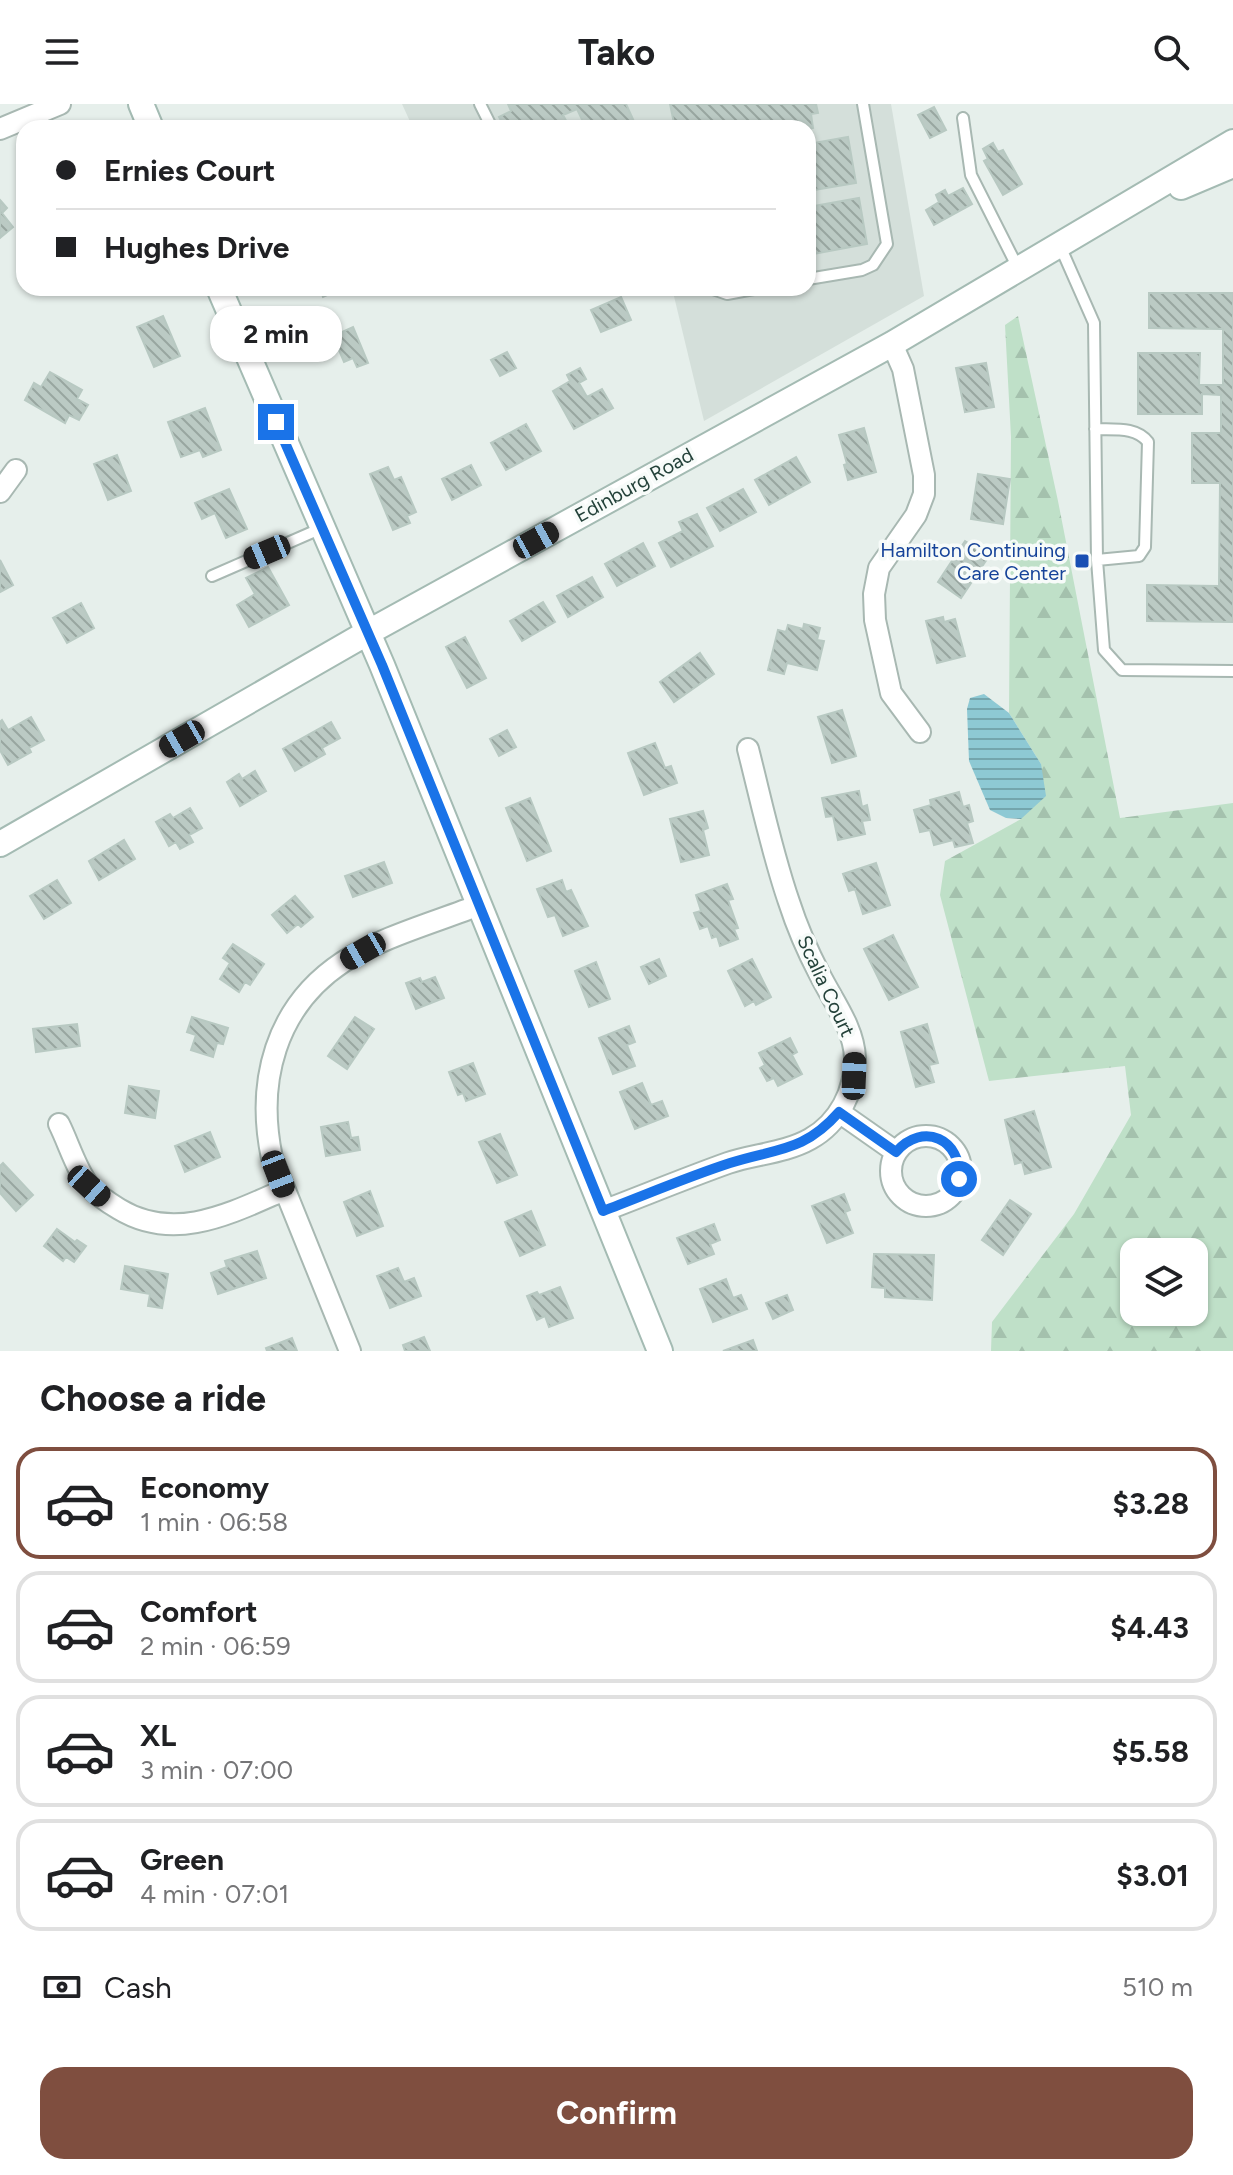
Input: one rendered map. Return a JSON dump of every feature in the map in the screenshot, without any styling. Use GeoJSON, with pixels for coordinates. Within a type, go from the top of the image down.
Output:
{"type":"FeatureCollection","features":[{"type":"Feature","properties":{"kind":"main road","name":"Edinburg Road"},"geometry":{"type":"LineString","coordinates":[[0,844],[367,633],[892,344],[1233,142]]}},
{"type":"Feature","properties":{"kind":"main road","name":"Edinburg Road"},"geometry":{"type":"LineString","coordinates":[[1101,221],[1233,165]]}},
{"type":"Feature","properties":{"kind":"main road"},"geometry":{"type":"LineString","coordinates":[[222,296],[367,633],[660,1351]]}},
{"type":"Feature","properties":{"kind":"street"},"geometry":{"type":"LineString","coordinates":[[22,120],[60,104]]}},
{"type":"Feature","properties":{"kind":"street"},"geometry":{"type":"LineString","coordinates":[[892,344],[903,369],[924,475],[924,494],[916,515],[879,568],[874,594],[875,620],[891,693],[920,732]]}},
{"type":"Feature","properties":{"kind":"street"},"geometry":{"type":"LineString","coordinates":[[0,492],[16,470]]}},
{"type":"Feature","properties":{"kind":"street","name":"Scalia Court"},"geometry":{"type":"LineString","coordinates":[[603,1211],[731,1163],[794,1147],[818,1134],[839,1112],[854,1076],[855,1056],[851,1036],[818,972],[789,902],[748,749]]}},
{"type":"Feature","properties":{"kind":"street"},"geometry":{"type":"LineString","coordinates":[[350,1351],[272,1158],[266,1131],[268,1072],[288,1021],[320,980],[363,951],[479,905]]}},
{"type":"Feature","properties":{"kind":"street"},"geometry":{"type":"LineString","coordinates":[[839,1112],[896,1152]]}},
{"type":"Feature","properties":{"kind":"street"},"geometry":{"type":"LineString","coordinates":[[59,1124],[89,1186],[116,1207],[147,1221],[168,1225],[196,1224],[219,1218],[284,1190]]}},
{"type":"Feature","properties":{"kind":"lane"},"geometry":{"type":"LineString","coordinates":[[816,278],[862,270],[873,265],[887,244],[863,104]]}},
{"type":"Feature","properties":{"kind":"lane"},"geometry":{"type":"LineString","coordinates":[[963,118],[971,175],[1018,268]]}},
{"type":"Feature","properties":{"kind":"lane"},"geometry":{"type":"LineString","coordinates":[[1059,244],[1094,323],[1097,560],[1104,650],[1122,670],[1233,671]]}},
{"type":"Feature","properties":{"kind":"lane"},"geometry":{"type":"LineString","coordinates":[[1095,429],[1131,431],[1142,434],[1148,442],[1145,547],[1139,556],[1097,560]]}},
{"type":"Feature","properties":{"kind":"lane"},"geometry":{"type":"LineString","coordinates":[[212,576],[322,528]]}},
{"type":"Feature","properties":{"kind":"shaded area"},"geometry":{"type":"Polygon","coordinates":[[[402,104],[891,104],[924,296],[704,421],[674,296],[816,296],[816,120],[409,120],[402,104]]]}},
{"type":"Feature","properties":{"kind":"green space"},"geometry":{"type":"Polygon","coordinates":[[[1018,316],[1120,818],[1233,803],[1233,1351],[991,1351],[992,1322],[1074,1214],[1131,1115],[1125,1066],[989,1081],[940,895],[945,861],[1021,819],[1041,764],[1009,713],[1011,437],[1005,325],[1018,316]]]}},
{"type":"Feature","properties":{"kind":"water"},"geometry":{"type":"Polygon","coordinates":[[[984,694],[1009,713],[1041,764],[1046,796],[1021,819],[1006,818],[990,810],[969,761],[967,709],[970,698],[984,694]]]}},
{"type":"Feature","properties":{"kind":"building"},"geometry":{"type":"Polygon","coordinates":[[[508,104],[626,104],[633,120],[582,120],[577,109],[563,115],[566,120],[501,120],[499,117],[511,111],[508,104]]]}},
{"type":"Feature","properties":{"kind":"building"},"geometry":{"type":"Polygon","coordinates":[[[670,104],[816,104],[818,113],[811,114],[812,120],[673,120],[670,104]]]}},
{"type":"Feature","properties":{"kind":"building"},"geometry":{"type":"Polygon","coordinates":[[[934,107],[946,130],[930,138],[918,115],[934,107]]]}},
{"type":"Feature","properties":{"kind":"building"},"geometry":{"type":"Polygon","coordinates":[[[848,137],[856,183],[816,190],[816,143],[848,137]]]}},
{"type":"Feature","properties":{"kind":"building"},"geometry":{"type":"Polygon","coordinates":[[[993,143],[998,152],[1003,150],[1022,184],[1003,195],[984,161],[988,159],[983,149],[993,143]]]}},
{"type":"Feature","properties":{"kind":"building"},"geometry":{"type":"Polygon","coordinates":[[[963,188],[972,204],[934,225],[926,210],[939,202],[936,195],[945,190],[948,196],[963,188]]]}},
{"type":"Feature","properties":{"kind":"building"},"geometry":{"type":"Polygon","coordinates":[[[859,198],[867,244],[816,254],[816,206],[859,198]]]}},
{"type":"Feature","properties":{"kind":"building"},"geometry":{"type":"Polygon","coordinates":[[[0,200],[7,208],[2,213],[13,227],[0,238],[0,200]]]}},
{"type":"Feature","properties":{"kind":"building"},"geometry":{"type":"Polygon","coordinates":[[[1149,293],[1233,293],[1233,622],[1147,621],[1147,585],[1219,586],[1220,483],[1192,483],[1192,433],[1221,433],[1221,395],[1202,394],[1202,414],[1138,414],[1138,353],[1200,353],[1199,385],[1223,385],[1223,329],[1149,328],[1149,293]]]}},
{"type":"Feature","properties":{"kind":"building"},"geometry":{"type":"Polygon","coordinates":[[[621,297],[631,320],[601,332],[591,310],[621,297]]]}},
{"type":"Feature","properties":{"kind":"building"},"geometry":{"type":"Polygon","coordinates":[[[163,316],[180,356],[154,367],[137,327],[163,316]]]}},
{"type":"Feature","properties":{"kind":"building"},"geometry":{"type":"Polygon","coordinates":[[[353,327],[368,363],[357,367],[353,358],[344,362],[333,336],[353,327]]]}},
{"type":"Feature","properties":{"kind":"building"},"geometry":{"type":"Polygon","coordinates":[[[507,352],[516,368],[500,376],[491,360],[507,352]]]}},
{"type":"Feature","properties":{"kind":"building"},"geometry":{"type":"Polygon","coordinates":[[[986,363],[994,407],[965,412],[956,368],[986,363]]]}},
{"type":"Feature","properties":{"kind":"building"},"geometry":{"type":"Polygon","coordinates":[[[580,368],[586,379],[579,383],[587,397],[602,389],[613,408],[574,429],[553,391],[570,381],[567,375],[580,368]]]}},
{"type":"Feature","properties":{"kind":"building"},"geometry":{"type":"Polygon","coordinates":[[[50,372],[82,390],[77,399],[88,405],[79,420],[69,415],[65,423],[25,400],[34,383],[41,387],[50,372]]]}},
{"type":"Feature","properties":{"kind":"building"},"geometry":{"type":"Polygon","coordinates":[[[205,408],[221,450],[203,457],[200,450],[181,457],[168,422],[205,408]]]}},
{"type":"Feature","properties":{"kind":"building"},"geometry":{"type":"Polygon","coordinates":[[[526,424],[541,451],[506,470],[491,443],[526,424]]]}},
{"type":"Feature","properties":{"kind":"building"},"geometry":{"type":"Polygon","coordinates":[[[864,428],[876,472],[848,480],[839,435],[864,428]]]}},
{"type":"Feature","properties":{"kind":"building"},"geometry":{"type":"Polygon","coordinates":[[[117,455],[131,491],[108,500],[94,464],[117,455]]]}},
{"type":"Feature","properties":{"kind":"building"},"geometry":{"type":"Polygon","coordinates":[[[796,457],[810,482],[769,505],[755,480],[796,457]]]}},
{"type":"Feature","properties":{"kind":"building"},"geometry":{"type":"Polygon","coordinates":[[[471,465],[481,485],[452,500],[442,479],[471,465]]]}},
{"type":"Feature","properties":{"kind":"building"},"geometry":{"type":"Polygon","coordinates":[[[388,467],[394,480],[401,477],[416,512],[407,516],[410,523],[393,530],[370,474],[388,467]]]}},
{"type":"Feature","properties":{"kind":"building"},"geometry":{"type":"Polygon","coordinates":[[[978,474],[1010,479],[1003,524],[971,519],[978,474]]]}},
{"type":"Feature","properties":{"kind":"building"},"geometry":{"type":"Polygon","coordinates":[[[229,489],[247,529],[226,538],[215,513],[202,519],[195,503],[229,489]]]}},
{"type":"Feature","properties":{"kind":"building"},"geometry":{"type":"Polygon","coordinates":[[[743,489],[756,512],[720,531],[707,508],[743,489]]]}},
{"type":"Feature","properties":{"kind":"building"},"geometry":{"type":"Polygon","coordinates":[[[697,514],[713,546],[671,567],[659,543],[683,531],[679,522],[697,514]]]}},
{"type":"Feature","properties":{"kind":"building"},"geometry":{"type":"Polygon","coordinates":[[[965,541],[989,556],[961,598],[938,582],[965,541]]]}},
{"type":"Feature","properties":{"kind":"building"},"geometry":{"type":"Polygon","coordinates":[[[643,543],[655,566],[617,586],[605,564],[643,543]]]}},
{"type":"Feature","properties":{"kind":"building"},"geometry":{"type":"Polygon","coordinates":[[[0,560],[13,585],[0,592],[0,560]]]}},
{"type":"Feature","properties":{"kind":"building"},"geometry":{"type":"Polygon","coordinates":[[[268,567],[289,605],[249,627],[237,605],[255,594],[246,578],[268,567]]]}},
{"type":"Feature","properties":{"kind":"building"},"geometry":{"type":"Polygon","coordinates":[[[592,577],[603,597],[568,617],[557,596],[592,577]]]}},
{"type":"Feature","properties":{"kind":"building"},"geometry":{"type":"Polygon","coordinates":[[[543,602],[555,622],[522,641],[510,621],[543,602]]]}},
{"type":"Feature","properties":{"kind":"building"},"geometry":{"type":"Polygon","coordinates":[[[81,603],[94,628],[67,643],[53,618],[81,603]]]}},
{"type":"Feature","properties":{"kind":"building"},"geometry":{"type":"Polygon","coordinates":[[[943,617],[944,622],[955,619],[965,656],[937,663],[926,621],[943,617]]]}},
{"type":"Feature","properties":{"kind":"building"},"geometry":{"type":"Polygon","coordinates":[[[804,624],[820,628],[817,640],[824,641],[817,670],[787,663],[784,674],[768,670],[778,630],[786,632],[788,625],[803,629],[804,624]]]}},
{"type":"Feature","properties":{"kind":"building"},"geometry":{"type":"Polygon","coordinates":[[[465,637],[486,678],[467,688],[446,647],[465,637]]]}},
{"type":"Feature","properties":{"kind":"building"},"geometry":{"type":"Polygon","coordinates":[[[700,653],[714,674],[674,702],[660,682],[700,653]]]}},
{"type":"Feature","properties":{"kind":"building"},"geometry":{"type":"Polygon","coordinates":[[[842,710],[856,756],[832,763],[818,717],[842,710]]]}},
{"type":"Feature","properties":{"kind":"building"},"geometry":{"type":"Polygon","coordinates":[[[31,717],[44,740],[29,748],[31,752],[8,765],[0,750],[0,722],[2,720],[8,730],[31,717]]]}},
{"type":"Feature","properties":{"kind":"building"},"geometry":{"type":"Polygon","coordinates":[[[331,722],[340,738],[322,748],[325,754],[295,771],[283,749],[331,722]]]}},
{"type":"Feature","properties":{"kind":"building"},"geometry":{"type":"Polygon","coordinates":[[[507,730],[516,747],[499,756],[490,739],[507,730]]]}},
{"type":"Feature","properties":{"kind":"building"},"geometry":{"type":"Polygon","coordinates":[[[655,743],[665,768],[671,766],[677,783],[644,795],[628,753],[655,743]]]}},
{"type":"Feature","properties":{"kind":"building"},"geometry":{"type":"Polygon","coordinates":[[[255,771],[266,791],[240,806],[227,782],[239,774],[242,779],[255,771]]]}},
{"type":"Feature","properties":{"kind":"building"},"geometry":{"type":"Polygon","coordinates":[[[859,791],[862,807],[867,805],[870,820],[862,821],[865,834],[838,840],[833,816],[826,817],[822,798],[859,791]]]}},
{"type":"Feature","properties":{"kind":"building"},"geometry":{"type":"Polygon","coordinates":[[[959,792],[963,807],[969,805],[973,821],[967,823],[973,843],[955,847],[953,840],[934,845],[930,830],[920,832],[914,810],[931,805],[930,800],[959,792]]]}},
{"type":"Feature","properties":{"kind":"building"},"geometry":{"type":"Polygon","coordinates":[[[530,798],[551,851],[527,861],[506,808],[530,798]]]}},
{"type":"Feature","properties":{"kind":"building"},"geometry":{"type":"Polygon","coordinates":[[[190,808],[202,828],[189,835],[193,842],[180,849],[176,842],[169,846],[156,822],[170,814],[173,818],[190,808]]]}},
{"type":"Feature","properties":{"kind":"building"},"geometry":{"type":"Polygon","coordinates":[[[703,811],[708,828],[703,830],[709,855],[681,862],[670,819],[703,811]]]}},
{"type":"Feature","properties":{"kind":"building"},"geometry":{"type":"Polygon","coordinates":[[[124,840],[135,859],[99,880],[89,861],[124,840]]]}},
{"type":"Feature","properties":{"kind":"building"},"geometry":{"type":"Polygon","coordinates":[[[384,862],[392,883],[353,897],[345,876],[384,862]]]}},
{"type":"Feature","properties":{"kind":"building"},"geometry":{"type":"Polygon","coordinates":[[[876,863],[890,905],[863,914],[855,889],[849,891],[843,874],[876,863]]]}},
{"type":"Feature","properties":{"kind":"building"},"geometry":{"type":"Polygon","coordinates":[[[57,880],[71,903],[44,919],[30,896],[57,880]]]}},
{"type":"Feature","properties":{"kind":"building"},"geometry":{"type":"Polygon","coordinates":[[[562,880],[566,892],[571,890],[588,926],[563,936],[555,915],[548,917],[537,889],[562,880]]]}},
{"type":"Feature","properties":{"kind":"building"},"geometry":{"type":"Polygon","coordinates":[[[727,884],[733,899],[728,900],[738,928],[734,929],[738,939],[720,946],[717,936],[712,938],[708,926],[700,929],[694,913],[701,911],[696,895],[727,884]]]}},
{"type":"Feature","properties":{"kind":"building"},"geometry":{"type":"Polygon","coordinates":[[[295,896],[313,917],[287,933],[272,915],[295,896]]]}},
{"type":"Feature","properties":{"kind":"building"},"geometry":{"type":"Polygon","coordinates":[[[893,935],[918,987],[889,1000],[864,949],[893,935]]]}},
{"type":"Feature","properties":{"kind":"building"},"geometry":{"type":"Polygon","coordinates":[[[233,944],[264,964],[250,985],[245,982],[239,992],[220,979],[230,963],[223,958],[233,944]]]}},
{"type":"Feature","properties":{"kind":"building"},"geometry":{"type":"Polygon","coordinates":[[[659,959],[666,976],[649,984],[641,967],[659,959]]]}},
{"type":"Feature","properties":{"kind":"building"},"geometry":{"type":"Polygon","coordinates":[[[752,959],[771,997],[756,1005],[754,1001],[745,1006],[728,971],[752,959]]]}},
{"type":"Feature","properties":{"kind":"building"},"geometry":{"type":"Polygon","coordinates":[[[596,962],[610,999],[589,1007],[575,971],[596,962]]]}},
{"type":"Feature","properties":{"kind":"building"},"geometry":{"type":"Polygon","coordinates":[[[435,977],[444,998],[416,1009],[406,983],[435,977]]]}},
{"type":"Feature","properties":{"kind":"building"},"geometry":{"type":"Polygon","coordinates":[[[192,1017],[228,1028],[223,1044],[217,1043],[213,1057],[191,1050],[196,1035],[187,1032],[192,1017]]]}},
{"type":"Feature","properties":{"kind":"building"},"geometry":{"type":"Polygon","coordinates":[[[355,1017],[374,1029],[347,1069],[328,1056],[355,1017]]]}},
{"type":"Feature","properties":{"kind":"building"},"geometry":{"type":"Polygon","coordinates":[[[77,1024],[80,1046],[36,1052],[33,1029],[77,1024]]]}},
{"type":"Feature","properties":{"kind":"building"},"geometry":{"type":"Polygon","coordinates":[[[927,1024],[938,1063],[929,1065],[934,1082],[916,1087],[901,1032],[927,1024]]]}},
{"type":"Feature","properties":{"kind":"building"},"geometry":{"type":"Polygon","coordinates":[[[629,1026],[635,1042],[627,1045],[635,1066],[613,1074],[599,1038],[629,1026]]]}},
{"type":"Feature","properties":{"kind":"building"},"geometry":{"type":"Polygon","coordinates":[[[790,1038],[797,1052],[792,1055],[802,1074],[778,1086],[774,1078],[767,1081],[760,1068],[765,1065],[759,1053],[790,1038]]]}},
{"type":"Feature","properties":{"kind":"building"},"geometry":{"type":"Polygon","coordinates":[[[473,1063],[485,1094],[466,1101],[463,1093],[458,1095],[449,1072],[473,1063]]]}},
{"type":"Feature","properties":{"kind":"building"},"geometry":{"type":"Polygon","coordinates":[[[642,1083],[651,1105],[662,1101],[668,1116],[635,1129],[620,1092],[642,1083]]]}},
{"type":"Feature","properties":{"kind":"building"},"geometry":{"type":"Polygon","coordinates":[[[129,1086],[159,1091],[155,1118],[125,1113],[129,1086]]]}},
{"type":"Feature","properties":{"kind":"building"},"geometry":{"type":"Polygon","coordinates":[[[1034,1111],[1051,1167],[1025,1174],[1022,1162],[1015,1164],[1005,1120],[1034,1111]]]}},
{"type":"Feature","properties":{"kind":"building"},"geometry":{"type":"Polygon","coordinates":[[[348,1122],[351,1138],[358,1137],[360,1150],[326,1156],[321,1127],[348,1122]]]}},
{"type":"Feature","properties":{"kind":"building"},"geometry":{"type":"Polygon","coordinates":[[[210,1132],[220,1157],[185,1172],[175,1146],[210,1132]]]}},
{"type":"Feature","properties":{"kind":"building"},"geometry":{"type":"Polygon","coordinates":[[[500,1134],[517,1175],[497,1183],[479,1142],[500,1134]]]}},
{"type":"Feature","properties":{"kind":"building"},"geometry":{"type":"Polygon","coordinates":[[[3,1163],[33,1195],[16,1211],[0,1193],[0,1166],[3,1163]]]}},
{"type":"Feature","properties":{"kind":"building"},"geometry":{"type":"Polygon","coordinates":[[[370,1191],[383,1226],[357,1236],[344,1202],[370,1191]]]}},
{"type":"Feature","properties":{"kind":"building"},"geometry":{"type":"Polygon","coordinates":[[[844,1194],[850,1210],[845,1212],[853,1233],[827,1243],[812,1206],[844,1194]]]}},
{"type":"Feature","properties":{"kind":"building"},"geometry":{"type":"Polygon","coordinates":[[[1010,1200],[1031,1214],[1003,1255],[982,1240],[1010,1200]]]}},
{"type":"Feature","properties":{"kind":"building"},"geometry":{"type":"Polygon","coordinates":[[[531,1211],[545,1245],[520,1256],[505,1222],[531,1211]]]}},
{"type":"Feature","properties":{"kind":"building"},"geometry":{"type":"Polygon","coordinates":[[[714,1224],[720,1240],[710,1244],[714,1254],[688,1264],[677,1238],[714,1224]]]}},
{"type":"Feature","properties":{"kind":"building"},"geometry":{"type":"Polygon","coordinates":[[[57,1229],[86,1246],[74,1262],[66,1257],[63,1261],[44,1246],[57,1229]]]}},
{"type":"Feature","properties":{"kind":"building"},"geometry":{"type":"Polygon","coordinates":[[[257,1251],[266,1278],[218,1294],[211,1273],[227,1267],[225,1261],[257,1251]]]}},
{"type":"Feature","properties":{"kind":"building"},"geometry":{"type":"Polygon","coordinates":[[[874,1254],[934,1255],[932,1300],[885,1297],[885,1288],[872,1287],[874,1254]]]}},
{"type":"Feature","properties":{"kind":"building"},"geometry":{"type":"Polygon","coordinates":[[[125,1266],[168,1274],[162,1308],[148,1306],[150,1294],[121,1289],[125,1266]]]}},
{"type":"Feature","properties":{"kind":"building"},"geometry":{"type":"Polygon","coordinates":[[[398,1268],[404,1282],[414,1278],[421,1296],[390,1308],[377,1276],[398,1268]]]}},
{"type":"Feature","properties":{"kind":"building"},"geometry":{"type":"Polygon","coordinates":[[[726,1279],[733,1298],[741,1295],[747,1309],[713,1322],[700,1289],[726,1279]]]}},
{"type":"Feature","properties":{"kind":"building"},"geometry":{"type":"Polygon","coordinates":[[[560,1287],[573,1318],[549,1327],[545,1316],[537,1320],[527,1296],[560,1287]]]}},
{"type":"Feature","properties":{"kind":"building"},"geometry":{"type":"Polygon","coordinates":[[[787,1295],[793,1310],[773,1319],[766,1303],[787,1295]]]}},
{"type":"Feature","properties":{"kind":"building"},"geometry":{"type":"Polygon","coordinates":[[[424,1337],[430,1351],[405,1351],[403,1345],[424,1337]]]}},
{"type":"Feature","properties":{"kind":"building"},"geometry":{"type":"Polygon","coordinates":[[[292,1338],[297,1351],[267,1351],[266,1348],[292,1338]]]}},
{"type":"Feature","properties":{"kind":"building"},"geometry":{"type":"Polygon","coordinates":[[[753,1340],[757,1351],[723,1351],[753,1340]]]}},
{"type":"Feature","properties":{"kind":"place","name":"Hamilton Continuing Care Center"},"geometry":{"type":"Point","coordinates":[1082,561]}},
{"type":"Feature","properties":{"kind":"route"},"geometry":{"type":"LineString","coordinates":[[276,422],[382,665],[603,1211],[731,1163],[794,1147],[811,1139],[839,1112],[896,1152],[903,1144],[923,1136],[944,1141],[958,1158],[959,1179]]}}]}
